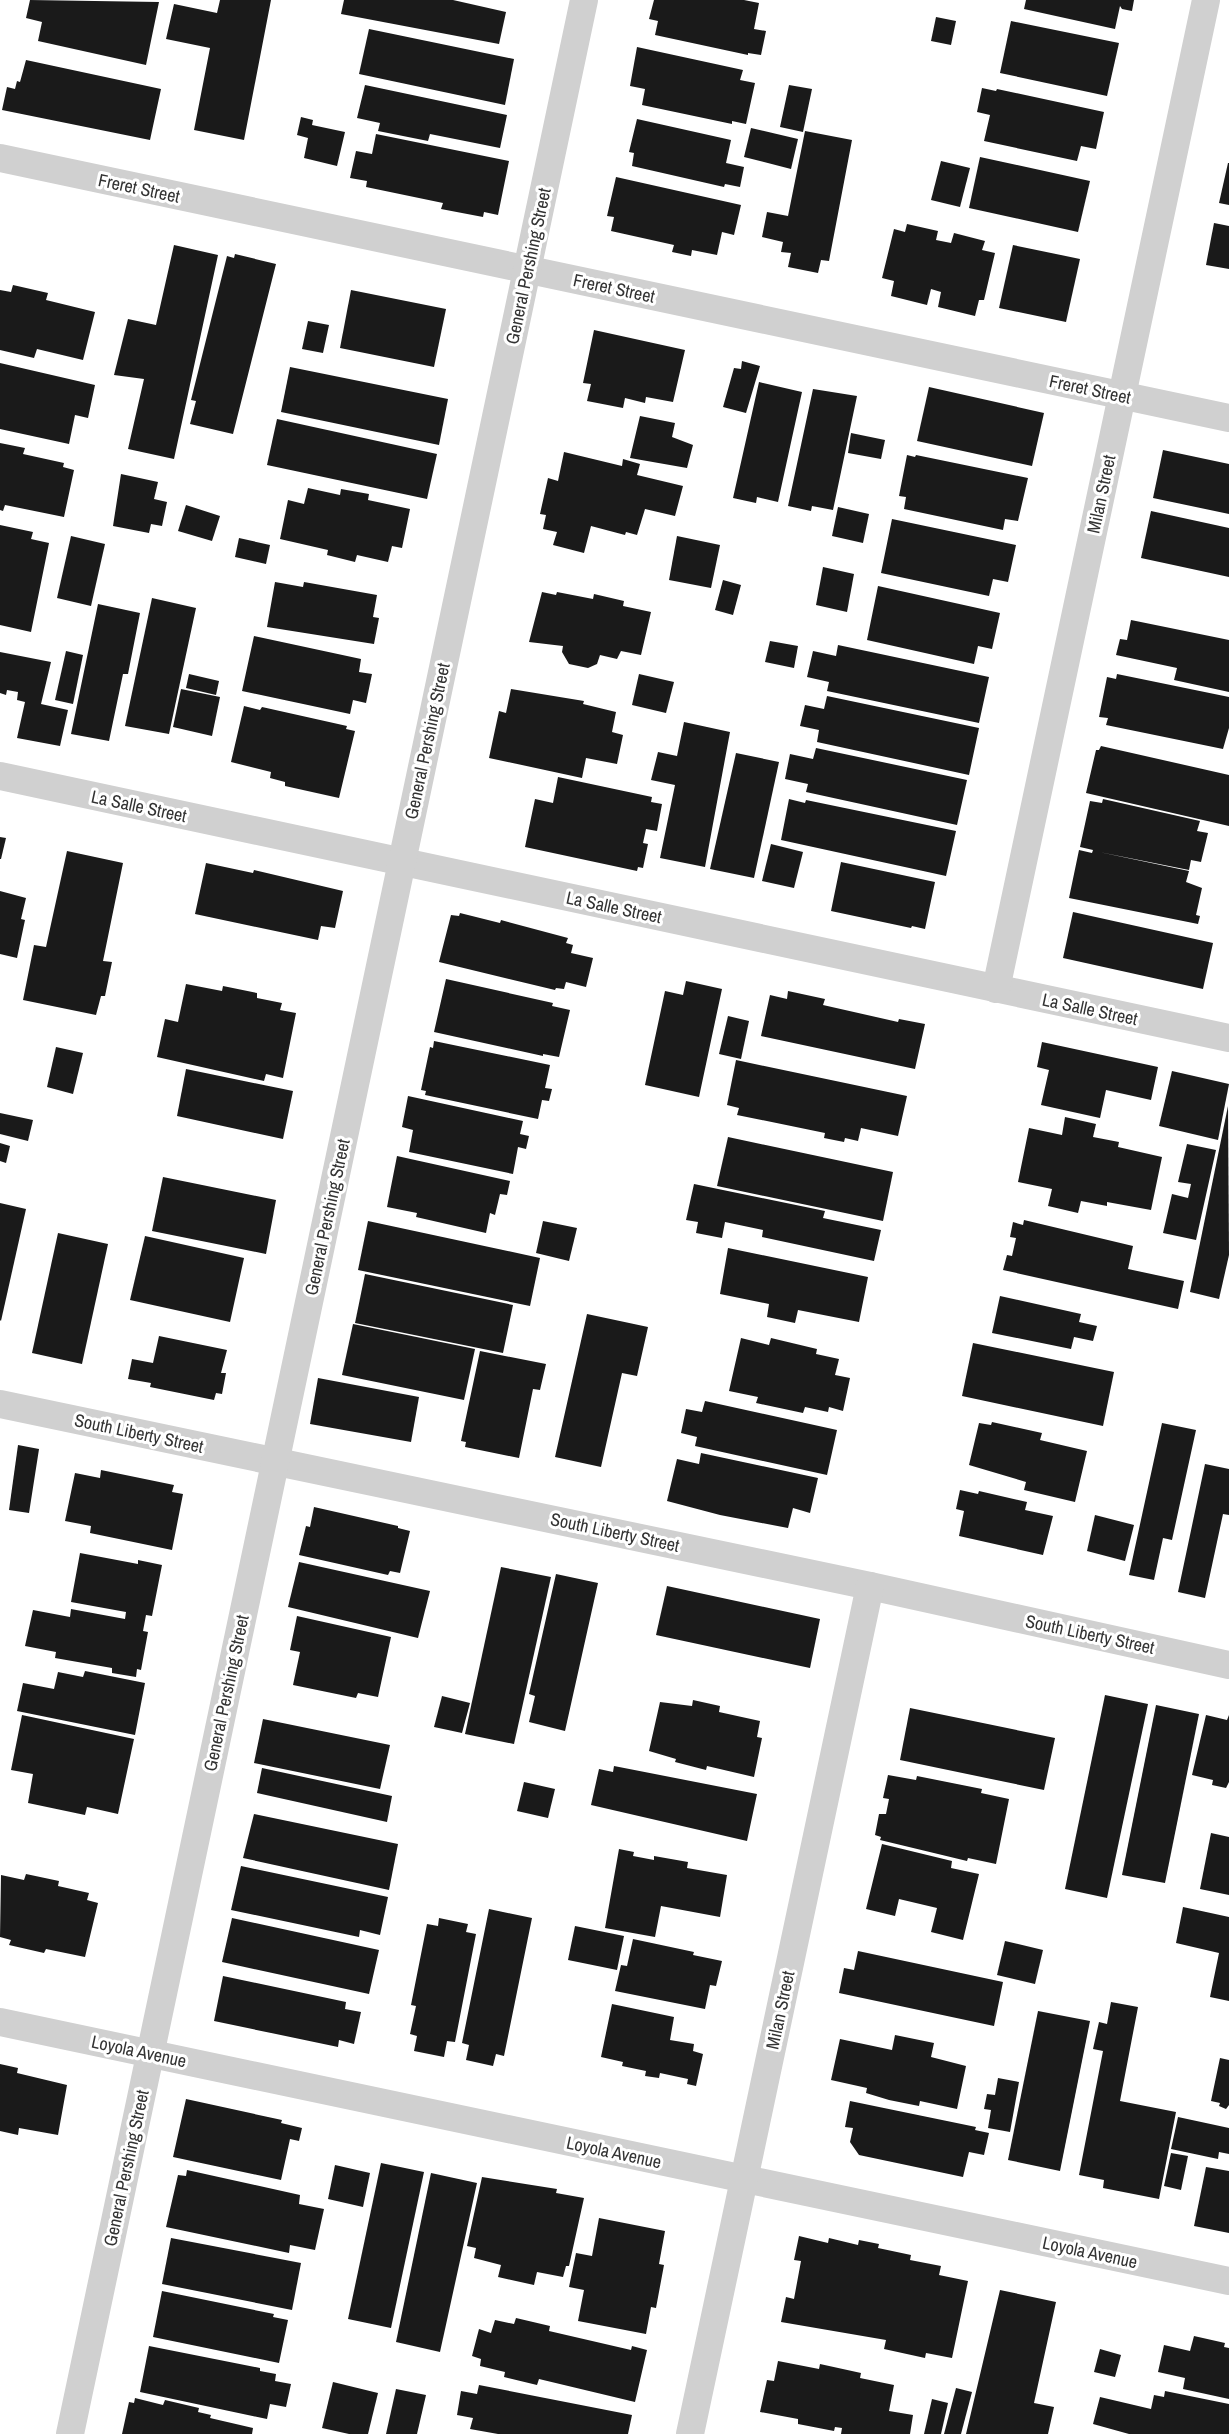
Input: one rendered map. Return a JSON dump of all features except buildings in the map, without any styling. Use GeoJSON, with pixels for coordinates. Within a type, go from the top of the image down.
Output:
{"type":"FeatureCollection","features":[{"type":"Feature","properties":{"kind":"street","name":"General Pershing Street"},"geometry":{"type":"LineString","coordinates":[[70,2434],[584,0]]}},
{"type":"Feature","properties":{"kind":"street","name":"Milan Street"},"geometry":{"type":"LineString","coordinates":[[996,989],[1206,0]]}},
{"type":"Feature","properties":{"kind":"street","name":"Freret Street"},"geometry":{"type":"LineString","coordinates":[[0,158],[1229,418]]}},
{"type":"Feature","properties":{"kind":"street","name":"La Salle Street"},"geometry":{"type":"LineString","coordinates":[[0,776],[1229,1038]]}},
{"type":"Feature","properties":{"kind":"street","name":"South Liberty Street"},"geometry":{"type":"LineString","coordinates":[[0,1404],[870,1586],[1229,1665]]}},
{"type":"Feature","properties":{"kind":"street","name":"Milan Street"},"geometry":{"type":"LineString","coordinates":[[690,2434],[870,1586]]}},
{"type":"Feature","properties":{"kind":"street","name":"Loyola Avenue"},"geometry":{"type":"LineString","coordinates":[[0,2022],[1229,2281]]}}]}
